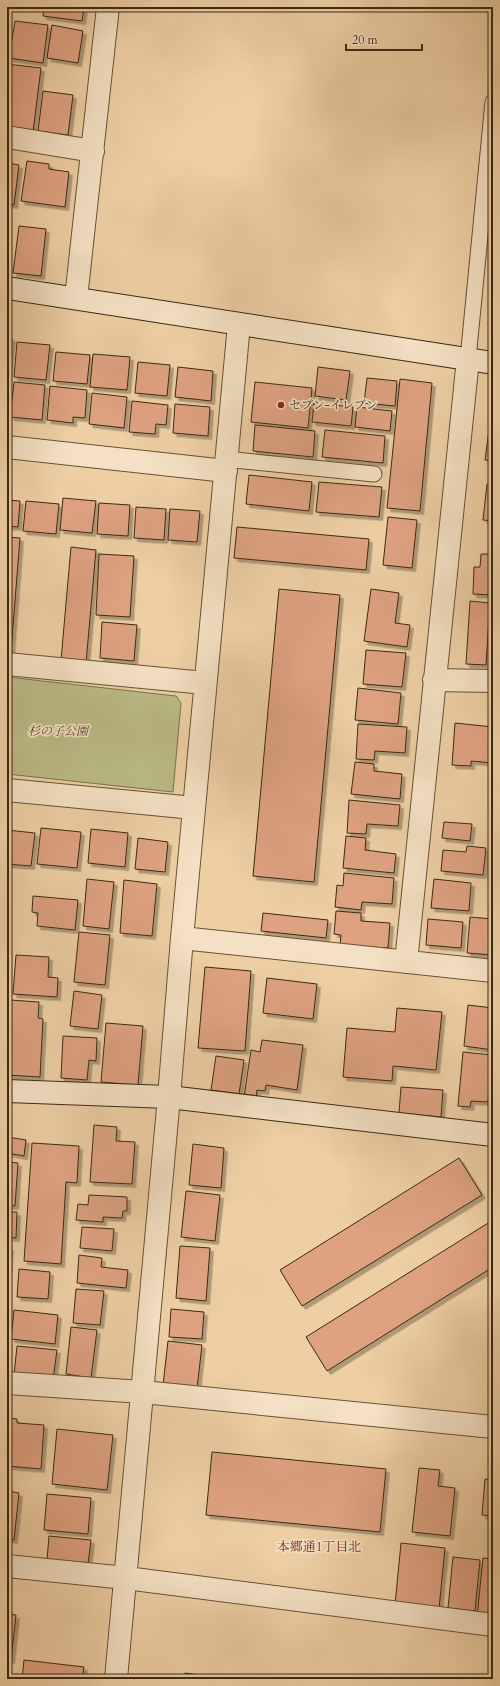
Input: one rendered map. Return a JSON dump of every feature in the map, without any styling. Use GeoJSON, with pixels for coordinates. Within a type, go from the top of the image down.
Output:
{"type":"FeatureCollection","features":[{"type":"Feature","properties":{"kind":"street"},"geometry":{"type":"LineString","coordinates":[[76,298],[108,7]]}},
{"type":"Feature","properties":{"kind":"street"},"geometry":{"type":"LineString","coordinates":[[7,137],[93,151]]}},
{"type":"Feature","properties":{"kind":"street"},"geometry":{"type":"LineString","coordinates":[[7,288],[493,363]]}},
{"type":"Feature","properties":{"kind":"street"},"geometry":{"type":"LineString","coordinates":[[116,1679],[143,1392],[205,683],[239,324]]}},
{"type":"Feature","properties":{"kind":"street"},"geometry":{"type":"LineString","coordinates":[[406,962],[468,358]]}},
{"type":"Feature","properties":{"kind":"street"},"geometry":{"type":"LineString","coordinates":[[7,447],[226,465]]}},
{"type":"Feature","properties":{"kind":"street"},"geometry":{"type":"LineString","coordinates":[[7,664],[205,683]]}},
{"type":"Feature","properties":{"kind":"street"},"geometry":{"type":"LineString","coordinates":[[434,680],[493,681]]}},
{"type":"Feature","properties":{"kind":"street"},"geometry":{"type":"LineString","coordinates":[[7,790],[194,808]]}},
{"type":"Feature","properties":{"kind":"street"},"geometry":{"type":"LineString","coordinates":[[182,938],[493,971]]}},
{"type":"Feature","properties":{"kind":"street"},"geometry":{"type":"LineString","coordinates":[[7,1091],[169,1097],[493,1135]]}},
{"type":"Feature","properties":{"kind":"street"},"geometry":{"type":"LineString","coordinates":[[7,1383],[143,1392],[493,1427]]}},
{"type":"Feature","properties":{"kind":"street"},"geometry":{"type":"LineString","coordinates":[[7,1566],[126,1578],[493,1625]]}},
{"type":"Feature","properties":{"kind":"lane"},"geometry":{"type":"LineString","coordinates":[[468,358],[493,102]]}},
{"type":"Feature","properties":{"kind":"lane"},"geometry":{"type":"LineString","coordinates":[[226,465],[374,474]]}},
{"type":"Feature","properties":{"kind":"green space","name":"杉の子公園"},"geometry":{"type":"Polygon","coordinates":[[[7,677],[176,696],[181,703],[173,792],[7,774],[7,677]]]}},
{"type":"Feature","properties":{"kind":"building"},"geometry":{"type":"Polygon","coordinates":[[[44,7],[84,7],[82,21],[43,16],[44,7]]]}},
{"type":"Feature","properties":{"kind":"building"},"geometry":{"type":"Polygon","coordinates":[[[15,21],[48,25],[43,63],[9,58],[15,21]]]}},
{"type":"Feature","properties":{"kind":"building"},"geometry":{"type":"Polygon","coordinates":[[[52,25],[83,31],[78,63],[47,58],[52,25]]]}},
{"type":"Feature","properties":{"kind":"building"},"geometry":{"type":"Polygon","coordinates":[[[7,64],[41,68],[33,132],[7,128],[7,64]]]}},
{"type":"Feature","properties":{"kind":"building"},"geometry":{"type":"Polygon","coordinates":[[[43,91],[73,95],[68,135],[38,131],[43,91]]]}},
{"type":"Feature","properties":{"kind":"building"},"geometry":{"type":"Polygon","coordinates":[[[27,161],[49,164],[49,169],[69,172],[65,207],[21,201],[27,161]]]}},
{"type":"Feature","properties":{"kind":"building"},"geometry":{"type":"Polygon","coordinates":[[[7,163],[19,165],[14,205],[7,204],[7,163]]]}},
{"type":"Feature","properties":{"kind":"building"},"geometry":{"type":"Polygon","coordinates":[[[19,226],[46,229],[41,276],[13,273],[19,226]]]}},
{"type":"Feature","properties":{"kind":"building"},"geometry":{"type":"Polygon","coordinates":[[[7,337],[12,338],[8,376],[7,376],[7,337]]]}},
{"type":"Feature","properties":{"kind":"building"},"geometry":{"type":"Polygon","coordinates":[[[17,342],[50,345],[46,380],[14,377],[17,342]]]}},
{"type":"Feature","properties":{"kind":"building"},"geometry":{"type":"Polygon","coordinates":[[[56,352],[90,355],[87,384],[53,381],[56,352]]]}},
{"type":"Feature","properties":{"kind":"building"},"geometry":{"type":"Polygon","coordinates":[[[93,354],[130,357],[127,390],[90,387],[93,354]]]}},
{"type":"Feature","properties":{"kind":"building"},"geometry":{"type":"Polygon","coordinates":[[[138,362],[170,365],[167,396],[135,393],[138,362]]]}},
{"type":"Feature","properties":{"kind":"building"},"geometry":{"type":"Polygon","coordinates":[[[178,367],[213,371],[211,401],[175,397],[178,367]]]}},
{"type":"Feature","properties":{"kind":"building"},"geometry":{"type":"Polygon","coordinates":[[[318,367],[350,371],[346,400],[315,396],[318,367]]]}},
{"type":"Feature","properties":{"kind":"building"},"geometry":{"type":"Polygon","coordinates":[[[367,378],[397,381],[395,406],[364,403],[367,378]]]}},
{"type":"Feature","properties":{"kind":"building"},"geometry":{"type":"Polygon","coordinates":[[[400,379],[432,383],[420,511],[387,508],[400,379]]]}},
{"type":"Feature","properties":{"kind":"building"},"geometry":{"type":"Polygon","coordinates":[[[14,382],[45,385],[42,420],[10,417],[14,382]]]}},
{"type":"Feature","properties":{"kind":"building","name":"セブン-イレブン"},"geometry":{"type":"Polygon","coordinates":[[[255,382],[312,388],[308,428],[251,422],[255,382]]]}},
{"type":"Feature","properties":{"kind":"building"},"geometry":{"type":"Polygon","coordinates":[[[50,386],[87,390],[85,418],[73,417],[73,423],[47,420],[50,386]]]}},
{"type":"Feature","properties":{"kind":"building"},"geometry":{"type":"Polygon","coordinates":[[[92,393],[127,397],[124,428],[89,424],[92,393]]]}},
{"type":"Feature","properties":{"kind":"building"},"geometry":{"type":"Polygon","coordinates":[[[493,400],[493,461],[485,460],[493,400]]]}},
{"type":"Feature","properties":{"kind":"building"},"geometry":{"type":"Polygon","coordinates":[[[132,401],[168,405],[166,425],[156,424],[155,434],[129,432],[132,401]]]}},
{"type":"Feature","properties":{"kind":"building"},"geometry":{"type":"Polygon","coordinates":[[[314,403],[353,407],[351,426],[312,422],[314,403]]]}},
{"type":"Feature","properties":{"kind":"building"},"geometry":{"type":"Polygon","coordinates":[[[175,404],[210,407],[208,436],[173,433],[175,404]]]}},
{"type":"Feature","properties":{"kind":"building"},"geometry":{"type":"Polygon","coordinates":[[[357,407],[392,411],[390,431],[355,427],[357,407]]]}},
{"type":"Feature","properties":{"kind":"building"},"geometry":{"type":"Polygon","coordinates":[[[255,425],[315,431],[313,457],[253,451],[255,425]]]}},
{"type":"Feature","properties":{"kind":"building"},"geometry":{"type":"Polygon","coordinates":[[[325,430],[385,436],[383,463],[322,457],[325,430]]]}},
{"type":"Feature","properties":{"kind":"building"},"geometry":{"type":"Polygon","coordinates":[[[249,475],[312,482],[309,511],[246,504],[249,475]]]}},
{"type":"Feature","properties":{"kind":"building"},"geometry":{"type":"Polygon","coordinates":[[[319,482],[382,487],[379,517],[316,512],[319,482]]]}},
{"type":"Feature","properties":{"kind":"building"},"geometry":{"type":"Polygon","coordinates":[[[487,484],[493,484],[493,521],[483,520],[487,484]]]}},
{"type":"Feature","properties":{"kind":"building"},"geometry":{"type":"Polygon","coordinates":[[[63,498],[96,501],[92,533],[60,530],[63,498]]]}},
{"type":"Feature","properties":{"kind":"building"},"geometry":{"type":"Polygon","coordinates":[[[7,500],[20,501],[18,527],[7,526],[7,500]]]}},
{"type":"Feature","properties":{"kind":"building"},"geometry":{"type":"Polygon","coordinates":[[[26,501],[59,504],[56,534],[23,531],[26,501]]]}},
{"type":"Feature","properties":{"kind":"building"},"geometry":{"type":"Polygon","coordinates":[[[99,503],[130,505],[128,536],[97,534],[99,503]]]}},
{"type":"Feature","properties":{"kind":"building"},"geometry":{"type":"Polygon","coordinates":[[[136,507],[166,509],[164,540],[134,538],[136,507]]]}},
{"type":"Feature","properties":{"kind":"building"},"geometry":{"type":"Polygon","coordinates":[[[170,509],[200,511],[197,542],[168,540],[170,509]]]}},
{"type":"Feature","properties":{"kind":"building"},"geometry":{"type":"Polygon","coordinates":[[[388,517],[417,520],[412,568],[383,565],[388,517]]]}},
{"type":"Feature","properties":{"kind":"building"},"geometry":{"type":"Polygon","coordinates":[[[237,527],[369,539],[366,570],[234,558],[237,527]]]}},
{"type":"Feature","properties":{"kind":"building"},"geometry":{"type":"Polygon","coordinates":[[[7,537],[20,538],[11,651],[7,651],[7,537]]]}},
{"type":"Feature","properties":{"kind":"building"},"geometry":{"type":"Polygon","coordinates":[[[71,547],[96,550],[86,663],[61,660],[71,547]]]}},
{"type":"Feature","properties":{"kind":"building"},"geometry":{"type":"Polygon","coordinates":[[[99,554],[134,556],[130,617],[96,615],[99,554]]]}},
{"type":"Feature","properties":{"kind":"building"},"geometry":{"type":"Polygon","coordinates":[[[481,554],[493,554],[493,595],[473,594],[474,567],[480,567],[481,554]]]}},
{"type":"Feature","properties":{"kind":"building"},"geometry":{"type":"Polygon","coordinates":[[[279,589],[340,595],[314,882],[253,876],[279,589]]]}},
{"type":"Feature","properties":{"kind":"building"},"geometry":{"type":"Polygon","coordinates":[[[371,589],[399,593],[395,623],[410,625],[407,647],[364,641],[371,589]]]}},
{"type":"Feature","properties":{"kind":"building"},"geometry":{"type":"Polygon","coordinates":[[[470,601],[490,603],[486,665],[466,664],[470,601]]]}},
{"type":"Feature","properties":{"kind":"building"},"geometry":{"type":"Polygon","coordinates":[[[493,607],[493,666],[489,666],[493,607]]]}},
{"type":"Feature","properties":{"kind":"building"},"geometry":{"type":"Polygon","coordinates":[[[102,622],[137,625],[134,661],[100,658],[102,622]]]}},
{"type":"Feature","properties":{"kind":"building"},"geometry":{"type":"Polygon","coordinates":[[[366,650],[406,653],[402,687],[363,684],[366,650]]]}},
{"type":"Feature","properties":{"kind":"building"},"geometry":{"type":"Polygon","coordinates":[[[358,688],[401,693],[398,724],[355,720],[358,688]]]}},
{"type":"Feature","properties":{"kind":"building"},"geometry":{"type":"Polygon","coordinates":[[[455,723],[493,727],[493,763],[471,761],[471,766],[452,765],[455,723]]]}},
{"type":"Feature","properties":{"kind":"building"},"geometry":{"type":"Polygon","coordinates":[[[358,724],[407,727],[405,753],[375,751],[374,760],[356,759],[358,724]]]}},
{"type":"Feature","properties":{"kind":"building"},"geometry":{"type":"Polygon","coordinates":[[[355,762],[374,764],[374,771],[402,774],[400,799],[351,794],[355,762]]]}},
{"type":"Feature","properties":{"kind":"building"},"geometry":{"type":"Polygon","coordinates":[[[349,800],[400,805],[398,826],[367,824],[366,834],[347,833],[349,800]]]}},
{"type":"Feature","properties":{"kind":"building"},"geometry":{"type":"Polygon","coordinates":[[[444,822],[472,824],[470,841],[442,838],[444,822]]]}},
{"type":"Feature","properties":{"kind":"building"},"geometry":{"type":"Polygon","coordinates":[[[41,828],[81,832],[77,868],[37,864],[41,828]]]}},
{"type":"Feature","properties":{"kind":"building"},"geometry":{"type":"Polygon","coordinates":[[[91,829],[128,833],[125,867],[88,863],[91,829]]]}},
{"type":"Feature","properties":{"kind":"building"},"geometry":{"type":"Polygon","coordinates":[[[7,830],[35,833],[31,866],[7,864],[7,830]]]}},
{"type":"Feature","properties":{"kind":"building"},"geometry":{"type":"Polygon","coordinates":[[[346,836],[366,838],[365,850],[396,854],[394,873],[343,868],[346,836]]]}},
{"type":"Feature","properties":{"kind":"building"},"geometry":{"type":"Polygon","coordinates":[[[138,838],[168,842],[165,872],[135,869],[138,838]]]}},
{"type":"Feature","properties":{"kind":"building"},"geometry":{"type":"Polygon","coordinates":[[[467,846],[486,848],[483,875],[441,871],[443,850],[466,852],[467,846]]]}},
{"type":"Feature","properties":{"kind":"building"},"geometry":{"type":"Polygon","coordinates":[[[493,870],[493,912],[489,912],[493,870]]]}},
{"type":"Feature","properties":{"kind":"building"},"geometry":{"type":"Polygon","coordinates":[[[344,873],[394,878],[392,904],[362,902],[361,910],[335,907],[337,885],[343,886],[344,873]]]}},
{"type":"Feature","properties":{"kind":"building"},"geometry":{"type":"Polygon","coordinates":[[[87,879],[114,882],[109,929],[83,926],[87,879]]]}},
{"type":"Feature","properties":{"kind":"building"},"geometry":{"type":"Polygon","coordinates":[[[434,879],[471,883],[469,911],[431,908],[434,879]]]}},
{"type":"Feature","properties":{"kind":"building"},"geometry":{"type":"Polygon","coordinates":[[[124,880],[157,884],[152,936],[120,933],[124,880]]]}},
{"type":"Feature","properties":{"kind":"building"},"geometry":{"type":"Polygon","coordinates":[[[33,896],[78,900],[75,930],[37,926],[38,913],[32,912],[33,896]]]}},
{"type":"Feature","properties":{"kind":"building"},"geometry":{"type":"Polygon","coordinates":[[[336,911],[361,913],[361,921],[390,923],[388,948],[340,945],[341,935],[334,934],[336,911]]]}},
{"type":"Feature","properties":{"kind":"building"},"geometry":{"type":"Polygon","coordinates":[[[263,913],[328,920],[326,938],[261,931],[263,913]]]}},
{"type":"Feature","properties":{"kind":"building"},"geometry":{"type":"Polygon","coordinates":[[[470,917],[493,919],[493,955],[467,953],[470,917]]]}},
{"type":"Feature","properties":{"kind":"building"},"geometry":{"type":"Polygon","coordinates":[[[428,919],[463,922],[461,948],[426,945],[428,919]]]}},
{"type":"Feature","properties":{"kind":"building"},"geometry":{"type":"Polygon","coordinates":[[[79,932],[110,935],[105,985],[74,982],[79,932]]]}},
{"type":"Feature","properties":{"kind":"building"},"geometry":{"type":"Polygon","coordinates":[[[16,955],[49,957],[48,977],[58,978],[57,997],[13,994],[16,955]]]}},
{"type":"Feature","properties":{"kind":"building"},"geometry":{"type":"Polygon","coordinates":[[[205,967],[251,971],[245,1051],[198,1048],[205,967]]]}},
{"type":"Feature","properties":{"kind":"building"},"geometry":{"type":"Polygon","coordinates":[[[267,978],[317,984],[313,1019],[263,1013],[267,978]]]}},
{"type":"Feature","properties":{"kind":"building"},"geometry":{"type":"Polygon","coordinates":[[[74,991],[102,995],[98,1029],[70,1026],[74,991]]]}},
{"type":"Feature","properties":{"kind":"building"},"geometry":{"type":"Polygon","coordinates":[[[10,1000],[39,1002],[38,1018],[43,1019],[40,1077],[7,1075],[7,1015],[9,1015],[10,1000]]]}},
{"type":"Feature","properties":{"kind":"building"},"geometry":{"type":"Polygon","coordinates":[[[468,1005],[493,1008],[493,1050],[464,1046],[468,1005]]]}},
{"type":"Feature","properties":{"kind":"building"},"geometry":{"type":"Polygon","coordinates":[[[397,1008],[442,1012],[436,1070],[393,1066],[392,1081],[343,1077],[347,1028],[395,1032],[397,1008]]]}},
{"type":"Feature","properties":{"kind":"building"},"geometry":{"type":"Polygon","coordinates":[[[106,1023],[143,1026],[138,1085],[101,1082],[106,1023]]]}},
{"type":"Feature","properties":{"kind":"building"},"geometry":{"type":"Polygon","coordinates":[[[63,1036],[97,1038],[96,1061],[89,1060],[87,1080],[61,1078],[63,1036]]]}},
{"type":"Feature","properties":{"kind":"building"},"geometry":{"type":"Polygon","coordinates":[[[262,1040],[303,1045],[297,1090],[266,1085],[265,1091],[257,1090],[256,1099],[244,1097],[251,1050],[260,1052],[262,1040]]]}},
{"type":"Feature","properties":{"kind":"building"},"geometry":{"type":"Polygon","coordinates":[[[463,1052],[492,1055],[488,1102],[471,1101],[470,1107],[458,1106],[463,1052]]]}},
{"type":"Feature","properties":{"kind":"building"},"geometry":{"type":"Polygon","coordinates":[[[216,1056],[244,1060],[239,1094],[211,1090],[216,1056]]]}},
{"type":"Feature","properties":{"kind":"building"},"geometry":{"type":"Polygon","coordinates":[[[401,1087],[443,1090],[441,1117],[399,1113],[401,1087]]]}},
{"type":"Feature","properties":{"kind":"building"},"geometry":{"type":"Polygon","coordinates":[[[94,1125],[117,1127],[116,1141],[135,1142],[132,1184],[90,1182],[94,1125]]]}},
{"type":"Feature","properties":{"kind":"building"},"geometry":{"type":"Polygon","coordinates":[[[7,1137],[26,1140],[24,1156],[7,1153],[7,1137]]]}},
{"type":"Feature","properties":{"kind":"building"},"geometry":{"type":"Polygon","coordinates":[[[32,1143],[79,1146],[77,1183],[66,1182],[61,1264],[24,1261],[32,1143]]]}},
{"type":"Feature","properties":{"kind":"building"},"geometry":{"type":"Polygon","coordinates":[[[193,1144],[224,1148],[221,1188],[189,1185],[193,1144]]]}},
{"type":"Feature","properties":{"kind":"building"},"geometry":{"type":"Polygon","coordinates":[[[459,1158],[482,1195],[302,1306],[280,1270],[459,1158]]]}},
{"type":"Feature","properties":{"kind":"building"},"geometry":{"type":"Polygon","coordinates":[[[7,1162],[18,1163],[15,1206],[7,1205],[7,1162]]]}},
{"type":"Feature","properties":{"kind":"building"},"geometry":{"type":"Polygon","coordinates":[[[186,1191],[220,1195],[215,1241],[181,1237],[186,1191]]]}},
{"type":"Feature","properties":{"kind":"building"},"geometry":{"type":"Polygon","coordinates":[[[89,1195],[127,1197],[127,1211],[123,1211],[122,1218],[103,1217],[103,1222],[76,1220],[78,1204],[88,1205],[89,1195]]]}},
{"type":"Feature","properties":{"kind":"building"},"geometry":{"type":"Polygon","coordinates":[[[7,1212],[17,1212],[16,1238],[7,1237],[7,1212]]]}},
{"type":"Feature","properties":{"kind":"building"},"geometry":{"type":"Polygon","coordinates":[[[493,1220],[493,1267],[327,1371],[306,1337],[493,1220]]]}},
{"type":"Feature","properties":{"kind":"building"},"geometry":{"type":"Polygon","coordinates":[[[82,1227],[114,1229],[112,1251],[80,1248],[82,1227]]]}},
{"type":"Feature","properties":{"kind":"building"},"geometry":{"type":"Polygon","coordinates":[[[7,1246],[10,1247],[8,1271],[7,1271],[7,1246]]]}},
{"type":"Feature","properties":{"kind":"building"},"geometry":{"type":"Polygon","coordinates":[[[180,1246],[210,1248],[206,1301],[176,1298],[180,1246]]]}},
{"type":"Feature","properties":{"kind":"building"},"geometry":{"type":"Polygon","coordinates":[[[79,1255],[102,1258],[101,1267],[128,1270],[126,1288],[77,1283],[79,1255]]]}},
{"type":"Feature","properties":{"kind":"building"},"geometry":{"type":"Polygon","coordinates":[[[19,1269],[50,1272],[48,1299],[17,1297],[19,1269]]]}},
{"type":"Feature","properties":{"kind":"building"},"geometry":{"type":"Polygon","coordinates":[[[76,1289],[104,1291],[100,1325],[73,1323],[76,1289]]]}},
{"type":"Feature","properties":{"kind":"building"},"geometry":{"type":"Polygon","coordinates":[[[171,1309],[204,1312],[202,1339],[169,1337],[171,1309]]]}},
{"type":"Feature","properties":{"kind":"building"},"geometry":{"type":"Polygon","coordinates":[[[14,1310],[58,1315],[55,1344],[11,1339],[14,1310]]]}},
{"type":"Feature","properties":{"kind":"building"},"geometry":{"type":"Polygon","coordinates":[[[71,1327],[97,1330],[91,1378],[66,1374],[71,1327]]]}},
{"type":"Feature","properties":{"kind":"building"},"geometry":{"type":"Polygon","coordinates":[[[168,1341],[202,1345],[196,1397],[162,1394],[168,1341]]]}},
{"type":"Feature","properties":{"kind":"building"},"geometry":{"type":"Polygon","coordinates":[[[17,1346],[57,1350],[53,1380],[14,1375],[17,1346]]]}},
{"type":"Feature","properties":{"kind":"building"},"geometry":{"type":"Polygon","coordinates":[[[7,1418],[17,1419],[17,1423],[44,1425],[41,1469],[7,1466],[7,1418]]]}},
{"type":"Feature","properties":{"kind":"building"},"geometry":{"type":"Polygon","coordinates":[[[57,1429],[113,1435],[107,1490],[52,1484],[57,1429]]]}},
{"type":"Feature","properties":{"kind":"building"},"geometry":{"type":"Polygon","coordinates":[[[212,1452],[386,1469],[380,1532],[206,1515],[212,1452]]]}},
{"type":"Feature","properties":{"kind":"building"},"geometry":{"type":"Polygon","coordinates":[[[419,1468],[440,1470],[438,1486],[455,1488],[450,1536],[412,1532],[419,1468]]]}},
{"type":"Feature","properties":{"kind":"building"},"geometry":{"type":"Polygon","coordinates":[[[485,1479],[493,1480],[493,1516],[482,1515],[485,1479]]]}},
{"type":"Feature","properties":{"kind":"building"},"geometry":{"type":"Polygon","coordinates":[[[7,1491],[19,1493],[14,1540],[7,1539],[7,1491]]]}},
{"type":"Feature","properties":{"kind":"building"},"geometry":{"type":"Polygon","coordinates":[[[47,1494],[91,1498],[88,1534],[44,1530],[47,1494]]]}},
{"type":"Feature","properties":{"kind":"building"},"geometry":{"type":"Polygon","coordinates":[[[49,1536],[91,1540],[88,1564],[47,1560],[49,1536]]]}},
{"type":"Feature","properties":{"kind":"building"},"geometry":{"type":"Polygon","coordinates":[[[401,1543],[445,1548],[439,1609],[395,1605],[401,1543]]]}},
{"type":"Feature","properties":{"kind":"building"},"geometry":{"type":"Polygon","coordinates":[[[453,1557],[480,1560],[475,1611],[448,1608],[453,1557]]]}},
{"type":"Feature","properties":{"kind":"building"},"geometry":{"type":"Polygon","coordinates":[[[483,1558],[493,1559],[493,1619],[477,1617],[483,1558]]]}},
{"type":"Feature","properties":{"kind":"building"},"geometry":{"type":"Polygon","coordinates":[[[7,1614],[16,1615],[11,1660],[7,1659],[7,1614]]]}},
{"type":"Feature","properties":{"kind":"building"},"geometry":{"type":"Polygon","coordinates":[[[24,1660],[84,1667],[82,1679],[22,1679],[24,1660]]]}},
{"type":"Feature","properties":{"kind":"building"},"geometry":{"type":"Polygon","coordinates":[[[185,1673],[231,1679],[184,1679],[185,1673]]]}},
{"type":"Feature","properties":{"kind":"place","name":"セブン-イレブン"},"geometry":{"type":"Point","coordinates":[281,405]}},
{"type":"Feature","properties":{"kind":"district","name":"本郷通1丁目北"},"geometry":{"type":"Point","coordinates":[319,1546]}}]}
